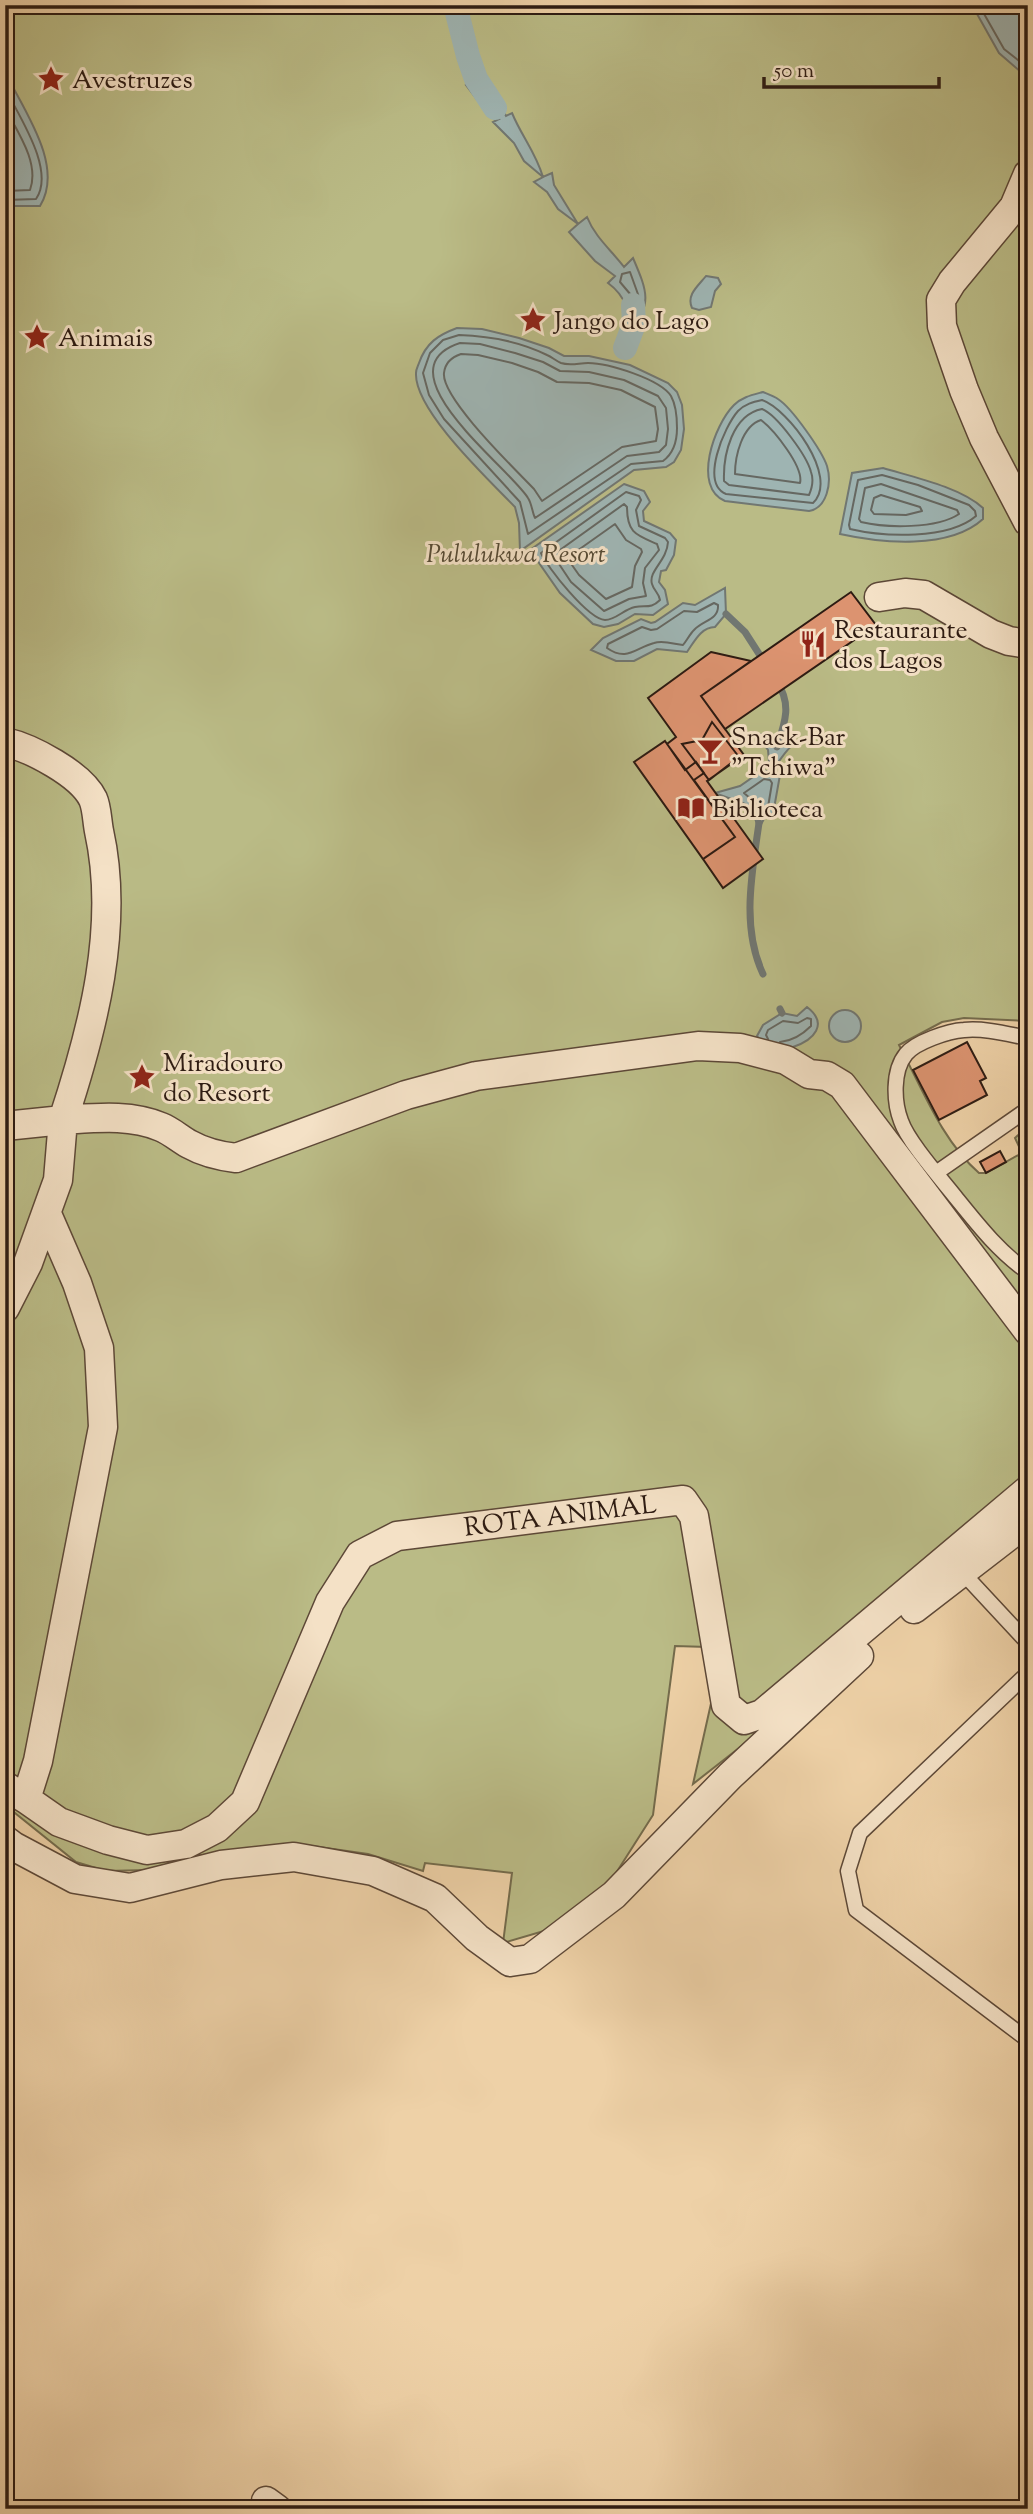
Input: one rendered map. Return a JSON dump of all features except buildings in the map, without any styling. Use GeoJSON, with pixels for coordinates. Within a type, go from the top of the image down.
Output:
{"type":"FeatureCollection","features":[{"type":"Feature","properties":{"kind":"street"},"geometry":{"type":"LineString","coordinates":[[1028,174],[1021,205],[952,282],[941,300],[942,326],[955,365],[984,438],[1028,522]]}},
{"type":"Feature","properties":{"kind":"street"},"geometry":{"type":"LineString","coordinates":[[879,597],[905,593],[924,595],[991,634],[1028,644]]}},
{"type":"Feature","properties":{"kind":"street"},"geometry":{"type":"LineString","coordinates":[[5,742],[21,746],[65,769],[93,798],[108,890],[105,937],[94,1006],[63,1120],[58,1180],[28,1263],[5,1308]]}},
{"type":"Feature","properties":{"kind":"street"},"geometry":{"type":"LineString","coordinates":[[5,1126],[107,1117],[137,1119],[163,1127],[190,1145],[212,1155],[236,1158],[405,1096],[476,1076],[698,1046],[740,1048],[786,1060],[809,1074],[827,1076],[842,1085],[1028,1331]]}},
{"type":"Feature","properties":{"kind":"street","name":"ROTA ANIMAL"},"geometry":{"type":"LineString","coordinates":[[47,1214],[78,1283],[99,1348],[103,1427],[41,1747],[16,1793],[59,1822],[108,1840],[147,1850],[186,1844],[217,1828],[245,1802],[330,1602],[360,1555],[397,1536],[683,1500],[694,1516],[726,1705],[744,1720],[762,1714],[1028,1490]]}},
{"type":"Feature","properties":{"kind":"street"},"geometry":{"type":"LineString","coordinates":[[5,1840],[75,1879],[130,1888],[221,1865],[294,1857],[373,1871],[435,1898],[477,1938],[510,1962],[530,1959],[614,1895],[730,1776],[893,1625],[1028,1521]]}},
{"type":"Feature","properties":{"kind":"lane"},"geometry":{"type":"LineString","coordinates":[[1028,1038],[980,1030],[962,1030],[932,1038],[906,1054],[899,1069],[895,1098],[901,1124],[936,1173],[1012,1261],[1028,1272]]}},
{"type":"Feature","properties":{"kind":"lane"},"geometry":{"type":"LineString","coordinates":[[936,1173],[1028,1109]]}},
{"type":"Feature","properties":{"kind":"lane"},"geometry":{"type":"LineString","coordinates":[[961,1572],[1028,1643]]}},
{"type":"Feature","properties":{"kind":"lane"},"geometry":{"type":"LineString","coordinates":[[1028,1672],[860,1833],[848,1871],[856,1910],[1028,2040]]}},
{"type":"Feature","properties":{"kind":"green space","name":"Pululukwa Resort"},"geometry":{"type":"Polygon","coordinates":[[[5,5],[1028,5],[1028,1021],[964,1018],[942,1022],[899,1045],[943,1130],[979,1173],[986,1173],[1022,1153],[1015,1138],[1028,1126],[1028,1505],[693,1784],[714,1690],[708,1647],[675,1646],[653,1815],[609,1884],[554,1928],[503,1943],[512,1873],[425,1863],[423,1871],[368,1854],[305,1845],[251,1848],[197,1856],[148,1870],[106,1871],[76,1862],[5,1805],[5,5]]]}},
{"type":"Feature","properties":{"kind":"water"},"geometry":{"type":"Polygon","coordinates":[[[972,5],[1028,5],[1028,83],[1022,73],[999,53],[972,5]]]}},
{"type":"Feature","properties":{"kind":"water"},"geometry":{"type":"Polygon","coordinates":[[[5,72],[31,120],[45,156],[48,173],[40,206],[5,206],[5,72]]]}},
{"type":"Feature","properties":{"kind":"water"},"geometry":{"type":"Polygon","coordinates":[[[481,77],[493,90],[506,116],[512,113],[543,177],[524,161],[514,143],[493,122],[499,119],[482,106],[466,85],[481,77]]]}},
{"type":"Feature","properties":{"kind":"water"},"geometry":{"type":"Polygon","coordinates":[[[552,173],[554,185],[578,224],[558,209],[547,192],[534,182],[552,173]]]}},
{"type":"Feature","properties":{"kind":"water"},"geometry":{"type":"Polygon","coordinates":[[[587,217],[599,237],[624,267],[633,258],[642,280],[645,306],[630,335],[626,306],[608,283],[615,276],[595,261],[569,232],[587,217]]]}},
{"type":"Feature","properties":{"kind":"water"},"geometry":{"type":"Polygon","coordinates":[[[706,276],[718,278],[721,284],[715,291],[711,307],[699,310],[692,308],[692,295],[706,276]]]}},
{"type":"Feature","properties":{"kind":"water"},"geometry":{"type":"Polygon","coordinates":[[[457,328],[482,329],[519,338],[564,356],[589,356],[630,365],[668,383],[677,392],[682,405],[684,429],[681,450],[674,462],[666,467],[634,470],[520,551],[519,523],[515,507],[455,444],[427,406],[419,388],[416,372],[425,350],[438,337],[457,328]]]}},
{"type":"Feature","properties":{"kind":"water"},"geometry":{"type":"Polygon","coordinates":[[[763,392],[778,399],[791,411],[824,459],[828,473],[827,494],[815,509],[809,511],[725,501],[715,494],[710,483],[710,455],[720,426],[740,400],[763,392]]]}},
{"type":"Feature","properties":{"kind":"water"},"geometry":{"type":"Polygon","coordinates":[[[883,468],[962,494],[983,508],[983,519],[969,529],[934,540],[875,540],[840,534],[852,473],[883,468]]]}},
{"type":"Feature","properties":{"kind":"water"},"geometry":{"type":"Polygon","coordinates":[[[624,484],[644,491],[650,502],[643,511],[644,521],[670,533],[676,540],[674,555],[666,570],[661,571],[659,582],[665,590],[668,604],[653,615],[635,614],[618,624],[604,627],[593,624],[560,593],[530,550],[624,484]]]}},
{"type":"Feature","properties":{"kind":"water"},"geometry":{"type":"Polygon","coordinates":[[[725,588],[726,614],[715,627],[702,632],[687,652],[657,649],[634,661],[616,661],[591,650],[603,638],[641,619],[655,622],[683,603],[695,605],[725,588]]]}},
{"type":"Feature","properties":{"kind":"water"},"geometry":{"type":"Polygon","coordinates":[[[755,733],[795,743],[770,772],[768,750],[755,733]]]}},
{"type":"Feature","properties":{"kind":"water"},"geometry":{"type":"Polygon","coordinates":[[[763,770],[780,775],[773,814],[765,817],[758,830],[756,819],[749,807],[715,793],[740,786],[763,770]]]}},
{"type":"Feature","properties":{"kind":"water"},"geometry":{"type":"Polygon","coordinates":[[[807,1007],[814,1013],[818,1025],[812,1036],[801,1044],[782,1048],[764,1045],[757,1036],[763,1025],[782,1013],[797,1016],[807,1007]]]}},
{"type":"Feature","properties":{"kind":"water"},"geometry":{"type":"Polygon","coordinates":[[[845,1010],[856,1015],[861,1026],[856,1037],[845,1042],[834,1037],[829,1026],[834,1015],[845,1010]]]}},
{"type":"Feature","properties":{"kind":"waterway"},"geometry":{"type":"LineString","coordinates":[[455,5],[476,79],[495,108]]}},
{"type":"Feature","properties":{"kind":"waterway"},"geometry":{"type":"LineString","coordinates":[[625,348],[634,324],[633,305]]}},
{"type":"Feature","properties":{"kind":"waterway"},"geometry":{"type":"LineString","coordinates":[[726,614],[745,632],[763,660]]}},
{"type":"Feature","properties":{"kind":"waterway"},"geometry":{"type":"LineString","coordinates":[[777,682],[786,706],[777,747]]}},
{"type":"Feature","properties":{"kind":"waterway"},"geometry":{"type":"LineString","coordinates":[[759,823],[751,880],[750,919],[756,956],[763,974]]}},
{"type":"Feature","properties":{"kind":"waterway"},"geometry":{"type":"LineString","coordinates":[[780,1009],[782,1013]]}},
{"type":"Feature","properties":{"kind":"place","name":"Avestruzes"},"geometry":{"type":"Point","coordinates":[51,79]}},
{"type":"Feature","properties":{"kind":"place","name":"Jango do Lago"},"geometry":{"type":"Point","coordinates":[533,320]}},
{"type":"Feature","properties":{"kind":"place","name":"Animais"},"geometry":{"type":"Point","coordinates":[37,337]}},
{"type":"Feature","properties":{"kind":"place","name":"Restaurante dos Lagos"},"geometry":{"type":"Point","coordinates":[813,644]}},
{"type":"Feature","properties":{"kind":"place","name":"Snack-Bar \"Tchiwa\""},"geometry":{"type":"Point","coordinates":[710,751]}},
{"type":"Feature","properties":{"kind":"place","name":"Biblioteca"},"geometry":{"type":"Point","coordinates":[691,808]}},
{"type":"Feature","properties":{"kind":"place","name":"Miradouro do Resort"},"geometry":{"type":"Point","coordinates":[142,1077]}}]}
